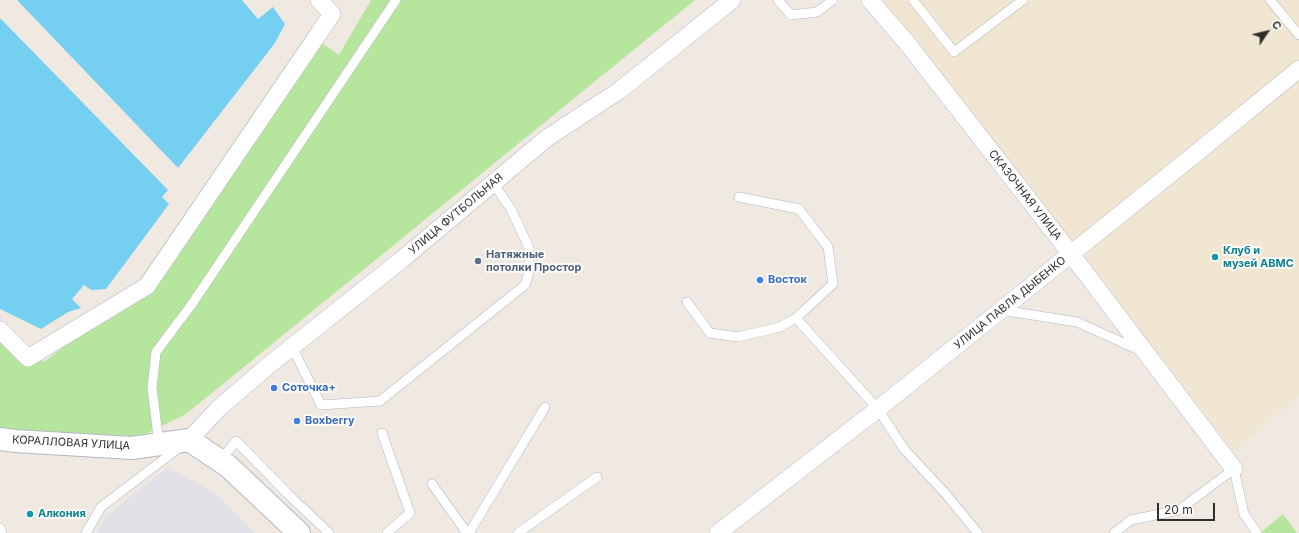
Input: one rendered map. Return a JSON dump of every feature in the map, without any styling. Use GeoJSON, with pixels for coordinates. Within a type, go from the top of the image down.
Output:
{"type":"FeatureCollection","features":[{"type":"Feature","properties":{"kind":"main road","name":"КОРАЛЛОВАЯ УЛИЦА"},"geometry":{"type":"LineString","coordinates":[[0,439],[132,448],[189,440]]}},
{"type":"Feature","properties":{"kind":"main road"},"geometry":{"type":"LineString","coordinates":[[189,440],[228,466],[299,533]]}},
{"type":"Feature","properties":{"kind":"street"},"geometry":{"type":"LineString","coordinates":[[0,330],[28,358],[147,286],[332,14],[319,0]]}},
{"type":"Feature","properties":{"kind":"street","name":"УЛИЦА ФУТБОЛЬНАЯ"},"geometry":{"type":"LineString","coordinates":[[189,440],[219,408],[269,365],[394,266],[548,138],[620,90],[732,0]]}},
{"type":"Feature","properties":{"kind":"street","name":"СКАЗОЧНАЯ УЛИЦА"},"geometry":{"type":"LineString","coordinates":[[870,0],[907,43],[1071,254],[1234,469]]}},
{"type":"Feature","properties":{"kind":"street","name":"УЛИЦА ПАВЛА ДЫБЕНКО"},"geometry":{"type":"LineString","coordinates":[[718,533],[878,409],[1299,69]]}},
{"type":"Feature","properties":{"kind":"lane"},"geometry":{"type":"LineString","coordinates":[[159,444],[152,388],[156,352],[192,304],[396,0]]}},
{"type":"Feature","properties":{"kind":"lane"},"geometry":{"type":"LineString","coordinates":[[778,0],[791,15],[818,12],[833,0]]}},
{"type":"Feature","properties":{"kind":"lane"},"geometry":{"type":"LineString","coordinates":[[913,0],[954,52],[1022,0]]}},
{"type":"Feature","properties":{"kind":"lane"},"geometry":{"type":"LineString","coordinates":[[1270,0],[1299,35]]}},
{"type":"Feature","properties":{"kind":"lane"},"geometry":{"type":"LineString","coordinates":[[292,347],[321,405],[380,401],[525,285],[529,272],[529,248],[511,209],[493,183]]}},
{"type":"Feature","properties":{"kind":"lane"},"geometry":{"type":"LineString","coordinates":[[687,302],[710,333],[738,337],[780,327],[796,318],[833,284],[828,247],[799,209],[739,197]]}},
{"type":"Feature","properties":{"kind":"lane"},"geometry":{"type":"LineString","coordinates":[[1001,310],[1077,322],[1146,352]]}},
{"type":"Feature","properties":{"kind":"lane"},"geometry":{"type":"LineString","coordinates":[[796,318],[878,409],[904,449],[944,492],[978,533]]}},
{"type":"Feature","properties":{"kind":"lane"},"geometry":{"type":"LineString","coordinates":[[432,484],[468,533],[545,408]]}},
{"type":"Feature","properties":{"kind":"lane"},"geometry":{"type":"LineString","coordinates":[[382,433],[410,513],[387,533]]}},
{"type":"Feature","properties":{"kind":"lane"},"geometry":{"type":"LineString","coordinates":[[86,533],[101,507],[189,440]]}},
{"type":"Feature","properties":{"kind":"lane"},"geometry":{"type":"LineString","coordinates":[[220,461],[236,441],[291,498],[329,533]]}},
{"type":"Feature","properties":{"kind":"lane"},"geometry":{"type":"LineString","coordinates":[[1114,533],[1130,520],[1179,510],[1234,469],[1244,514],[1257,533]]}},
{"type":"Feature","properties":{"kind":"lane"},"geometry":{"type":"LineString","coordinates":[[518,533],[598,477]]}},
{"type":"Feature","properties":{"kind":"lane"},"geometry":{"type":"LineString","coordinates":[[0,528],[2,533]]}},
{"type":"Feature","properties":{"kind":"shaded area"},"geometry":{"type":"Polygon","coordinates":[[[884,0],[1299,0],[1299,397],[1234,451],[884,0]]]}},
{"type":"Feature","properties":{"kind":"shaded area"},"geometry":{"type":"Polygon","coordinates":[[[168,467],[217,494],[255,533],[97,533],[106,516],[168,467]]]}},
{"type":"Feature","properties":{"kind":"green space"},"geometry":{"type":"Polygon","coordinates":[[[371,0],[695,0],[186,414],[138,438],[0,430],[0,324],[44,362],[128,297],[308,33],[339,55],[371,0]]]}},
{"type":"Feature","properties":{"kind":"green space"},"geometry":{"type":"Polygon","coordinates":[[[1283,514],[1297,533],[1260,533],[1283,514]]]}},
{"type":"Feature","properties":{"kind":"water"},"geometry":{"type":"Polygon","coordinates":[[[17,0],[242,0],[258,19],[273,7],[285,24],[275,43],[178,168],[17,0]]]}},
{"type":"Feature","properties":{"kind":"water"},"geometry":{"type":"Polygon","coordinates":[[[0,18],[168,190],[162,197],[169,204],[106,289],[91,290],[84,285],[72,299],[81,308],[68,312],[41,329],[0,309],[0,18]]]}},
{"type":"Feature","properties":{"kind":"place","name":"Клуб и музей АВМС"},"geometry":{"type":"Point","coordinates":[1215,257]}},
{"type":"Feature","properties":{"kind":"place","name":"Натяжные потолки Простор"},"geometry":{"type":"Point","coordinates":[478,261]}},
{"type":"Feature","properties":{"kind":"place","name":"Восток"},"geometry":{"type":"Point","coordinates":[760,280]}},
{"type":"Feature","properties":{"kind":"place","name":"Соточка+"},"geometry":{"type":"Point","coordinates":[274,388]}},
{"type":"Feature","properties":{"kind":"place","name":"Boxberry"},"geometry":{"type":"Point","coordinates":[297,421]}},
{"type":"Feature","properties":{"kind":"place","name":"Алкония"},"geometry":{"type":"Point","coordinates":[30,514]}}]}
